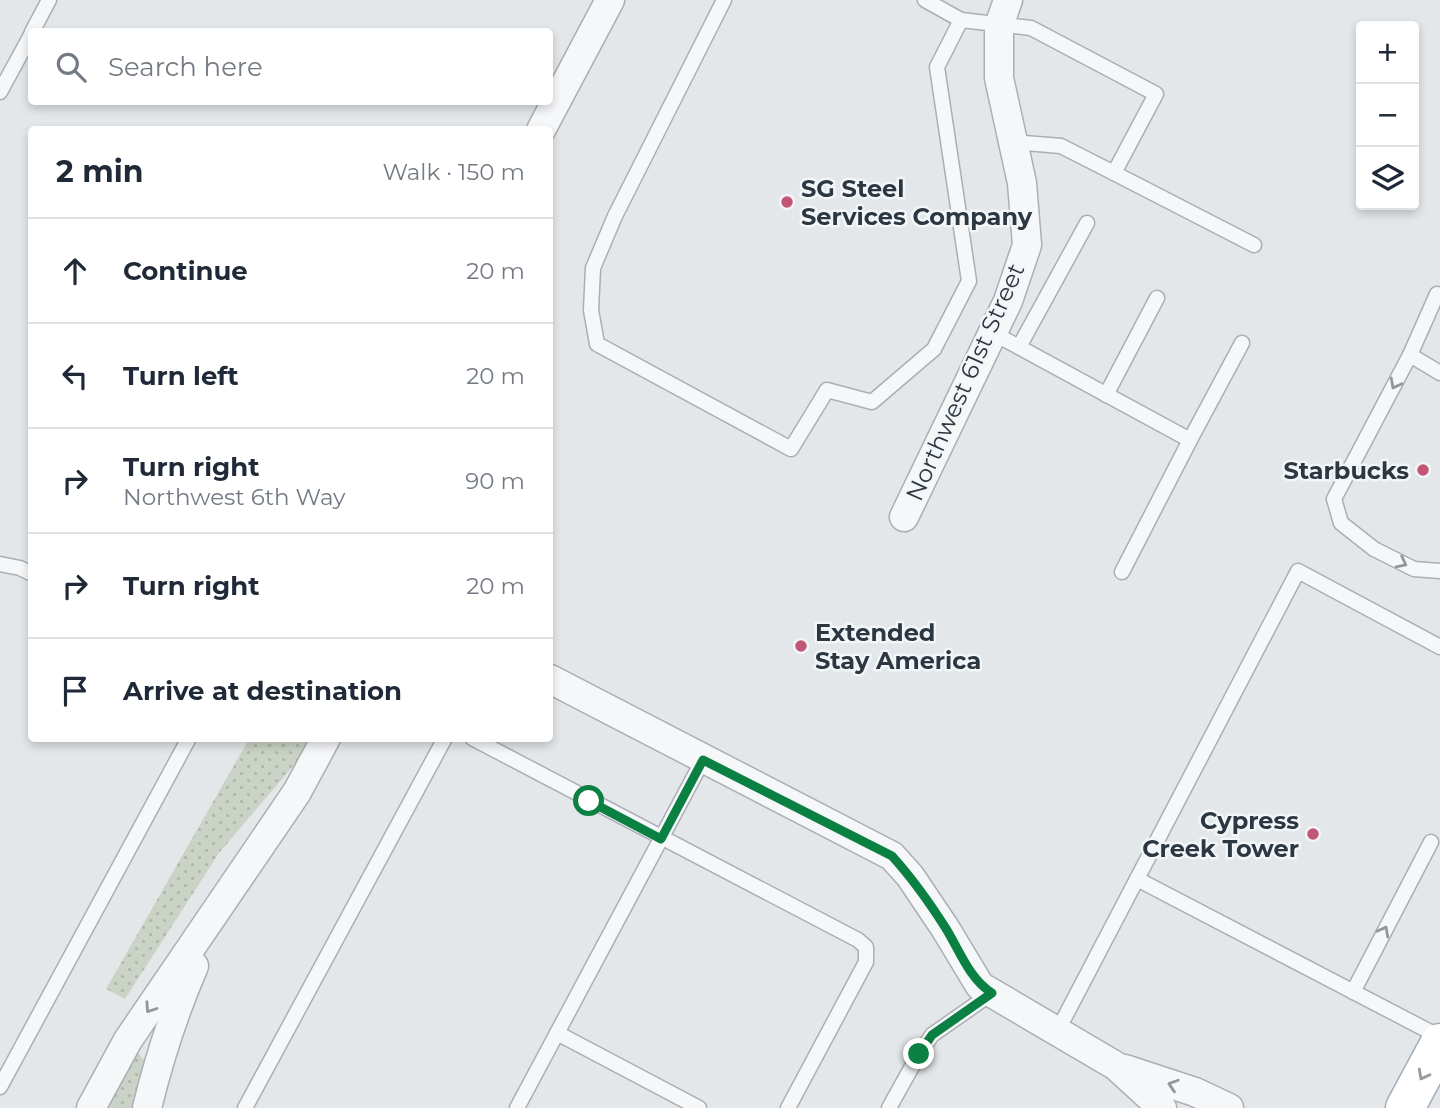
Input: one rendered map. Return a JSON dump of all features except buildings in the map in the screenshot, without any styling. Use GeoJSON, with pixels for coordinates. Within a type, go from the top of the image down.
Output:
{"type":"FeatureCollection","features":[{"type":"Feature","properties":{"kind":"main road"},"geometry":{"type":"LineString","coordinates":[[1405,1108],[1440,1043]]}},
{"type":"Feature","properties":{"kind":"street"},"geometry":{"type":"LineString","coordinates":[[543,126],[610,0]]}},
{"type":"Feature","properties":{"kind":"street","name":"Northwest 61st Street"},"geometry":{"type":"LineString","coordinates":[[904,517],[1008,301],[1027,244],[1022,183],[999,78],[1003,13]]}},
{"type":"Feature","properties":{"kind":"street"},"geometry":{"type":"LineString","coordinates":[[553,681],[892,856],[910,876],[980,986],[1116,1066],[1162,1108]]}},
{"type":"Feature","properties":{"kind":"street"},"geometry":{"type":"LineString","coordinates":[[91,1108],[128,1040],[297,792],[324,742]]}},
{"type":"Feature","properties":{"kind":"street"},"geometry":{"type":"LineString","coordinates":[[148,1108],[155,1074],[176,1008],[216,911]]}},
{"type":"Feature","properties":{"kind":"street"},"geometry":{"type":"LineString","coordinates":[[1116,1066],[1195,1092],[1229,1108]]}},
{"type":"Feature","properties":{"kind":"lane"},"geometry":{"type":"LineString","coordinates":[[34,28],[49,0]]}},
{"type":"Feature","properties":{"kind":"lane"},"geometry":{"type":"LineString","coordinates":[[724,0],[615,216],[593,268],[591,310],[597,344],[791,449],[827,390],[872,401],[934,349],[969,282],[937,66],[961,20]]}},
{"type":"Feature","properties":{"kind":"lane"},"geometry":{"type":"LineString","coordinates":[[925,0],[961,20],[1003,13],[1156,94],[1114,173]]}},
{"type":"Feature","properties":{"kind":"lane"},"geometry":{"type":"LineString","coordinates":[[0,92],[28,40]]}},
{"type":"Feature","properties":{"kind":"lane"},"geometry":{"type":"LineString","coordinates":[[1013,142],[1061,146],[1254,245]]}},
{"type":"Feature","properties":{"kind":"lane"},"geometry":{"type":"LineString","coordinates":[[1019,347],[1087,223]]}},
{"type":"Feature","properties":{"kind":"lane"},"geometry":{"type":"LineString","coordinates":[[1439,292],[1410,355],[1334,499],[1341,523],[1374,549],[1414,569],[1440,571]]}},
{"type":"Feature","properties":{"kind":"lane"},"geometry":{"type":"LineString","coordinates":[[1106,395],[1157,298]]}},
{"type":"Feature","properties":{"kind":"lane"},"geometry":{"type":"LineString","coordinates":[[993,333],[1189,440]]}},
{"type":"Feature","properties":{"kind":"lane"},"geometry":{"type":"LineString","coordinates":[[1122,572],[1242,343]]}},
{"type":"Feature","properties":{"kind":"lane"},"geometry":{"type":"LineString","coordinates":[[1410,355],[1440,373]]}},
{"type":"Feature","properties":{"kind":"lane"},"geometry":{"type":"LineString","coordinates":[[0,564],[28,572]]}},
{"type":"Feature","properties":{"kind":"lane"},"geometry":{"type":"LineString","coordinates":[[1058,1030],[1298,571],[1440,647]]}},
{"type":"Feature","properties":{"kind":"lane"},"geometry":{"type":"LineString","coordinates":[[0,1087],[187,742]]}},
{"type":"Feature","properties":{"kind":"lane"},"geometry":{"type":"LineString","coordinates":[[245,1108],[443,742]]}},
{"type":"Feature","properties":{"kind":"lane"},"geometry":{"type":"LineString","coordinates":[[479,742],[858,940],[866,947],[866,962],[788,1108]]}},
{"type":"Feature","properties":{"kind":"lane"},"geometry":{"type":"LineString","coordinates":[[517,1108],[703,760]]}},
{"type":"Feature","properties":{"kind":"lane"},"geometry":{"type":"LineString","coordinates":[[1353,992],[1431,842]]}},
{"type":"Feature","properties":{"kind":"lane"},"geometry":{"type":"LineString","coordinates":[[1137,879],[1440,1037]]}},
{"type":"Feature","properties":{"kind":"lane"},"geometry":{"type":"LineString","coordinates":[[889,1108],[932,1035],[992,993]]}},
{"type":"Feature","properties":{"kind":"lane"},"geometry":{"type":"LineString","coordinates":[[557,1033],[699,1108]]}},
{"type":"Feature","properties":{"kind":"shaded area"},"geometry":{"type":"Polygon","coordinates":[[[247,742],[313,742],[219,853],[125,999],[106,989],[247,742]]]}},
{"type":"Feature","properties":{"kind":"shaded area"},"geometry":{"type":"Polygon","coordinates":[[[128,1040],[155,1074],[147,1108],[91,1108],[128,1040]]]}},
{"type":"Feature","properties":{"kind":"place","name":"SG Steel Services Company"},"geometry":{"type":"Point","coordinates":[787,202]}},
{"type":"Feature","properties":{"kind":"place","name":"Starbucks"},"geometry":{"type":"Point","coordinates":[1423,470]}},
{"type":"Feature","properties":{"kind":"place","name":"Extended Stay America"},"geometry":{"type":"Point","coordinates":[801,646]}},
{"type":"Feature","properties":{"kind":"place","name":"Cypress Creek Tower"},"geometry":{"type":"Point","coordinates":[1313,834]}},
{"type":"Feature","properties":{"kind":"route"},"geometry":{"type":"LineString","coordinates":[[589,801],[661,839],[703,760],[892,856],[910,876],[980,986],[992,993],[932,1035],[919,1054]]}}]}
